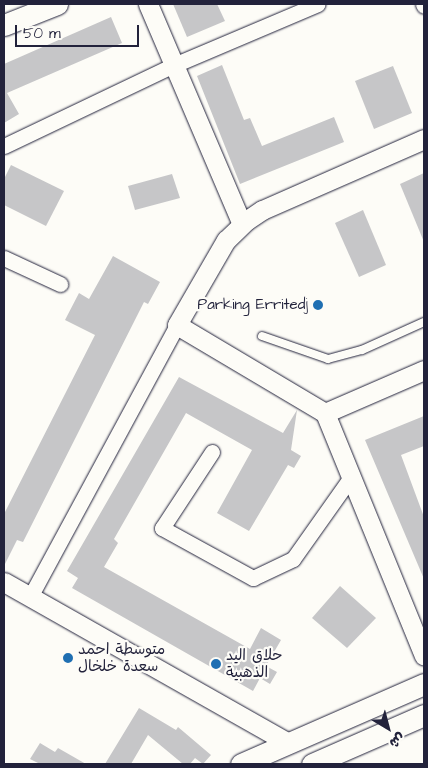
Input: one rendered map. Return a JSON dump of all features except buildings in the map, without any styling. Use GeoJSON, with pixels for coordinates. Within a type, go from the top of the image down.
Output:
{"type":"FeatureCollection","features":[{"type":"Feature","properties":{"kind":"main road"},"geometry":{"type":"LineString","coordinates":[[4,26],[57,4]]}},
{"type":"Feature","properties":{"kind":"main road"},"geometry":{"type":"LineString","coordinates":[[240,764],[424,684]]}},
{"type":"Feature","properties":{"kind":"main road"},"geometry":{"type":"LineString","coordinates":[[312,764],[424,715]]}},
{"type":"Feature","properties":{"kind":"street"},"geometry":{"type":"LineString","coordinates":[[148,4],[242,224]]}},
{"type":"Feature","properties":{"kind":"street"},"geometry":{"type":"LineString","coordinates":[[4,146],[174,65],[318,4]]}},
{"type":"Feature","properties":{"kind":"street"},"geometry":{"type":"LineString","coordinates":[[30,597],[177,325],[226,240],[242,224],[262,210],[424,139]]}},
{"type":"Feature","properties":{"kind":"street"},"geometry":{"type":"LineString","coordinates":[[4,258],[60,284]]}},
{"type":"Feature","properties":{"kind":"street"},"geometry":{"type":"LineString","coordinates":[[177,325],[325,413],[424,656]]}},
{"type":"Feature","properties":{"kind":"street"},"geometry":{"type":"LineString","coordinates":[[325,413],[424,370]]}},
{"type":"Feature","properties":{"kind":"street"},"geometry":{"type":"LineString","coordinates":[[212,452],[162,528],[253,578],[293,559],[351,477]]}},
{"type":"Feature","properties":{"kind":"street"},"geometry":{"type":"LineString","coordinates":[[4,582],[289,743]]}},
{"type":"Feature","properties":{"kind":"lane"},"geometry":{"type":"LineString","coordinates":[[262,336],[328,359],[362,350],[424,322]]}},
{"type":"Feature","properties":{"kind":"place","name":"Parking Erritedj"},"geometry":{"type":"Point","coordinates":[318,305]}},
{"type":"Feature","properties":{"kind":"place","name":"متوسطة احمد سعدة خلخال"},"geometry":{"type":"Point","coordinates":[68,658]}},
{"type":"Feature","properties":{"kind":"place","name":"حلاق اليد الذهبية"},"geometry":{"type":"Point","coordinates":[216,664]}}]}
